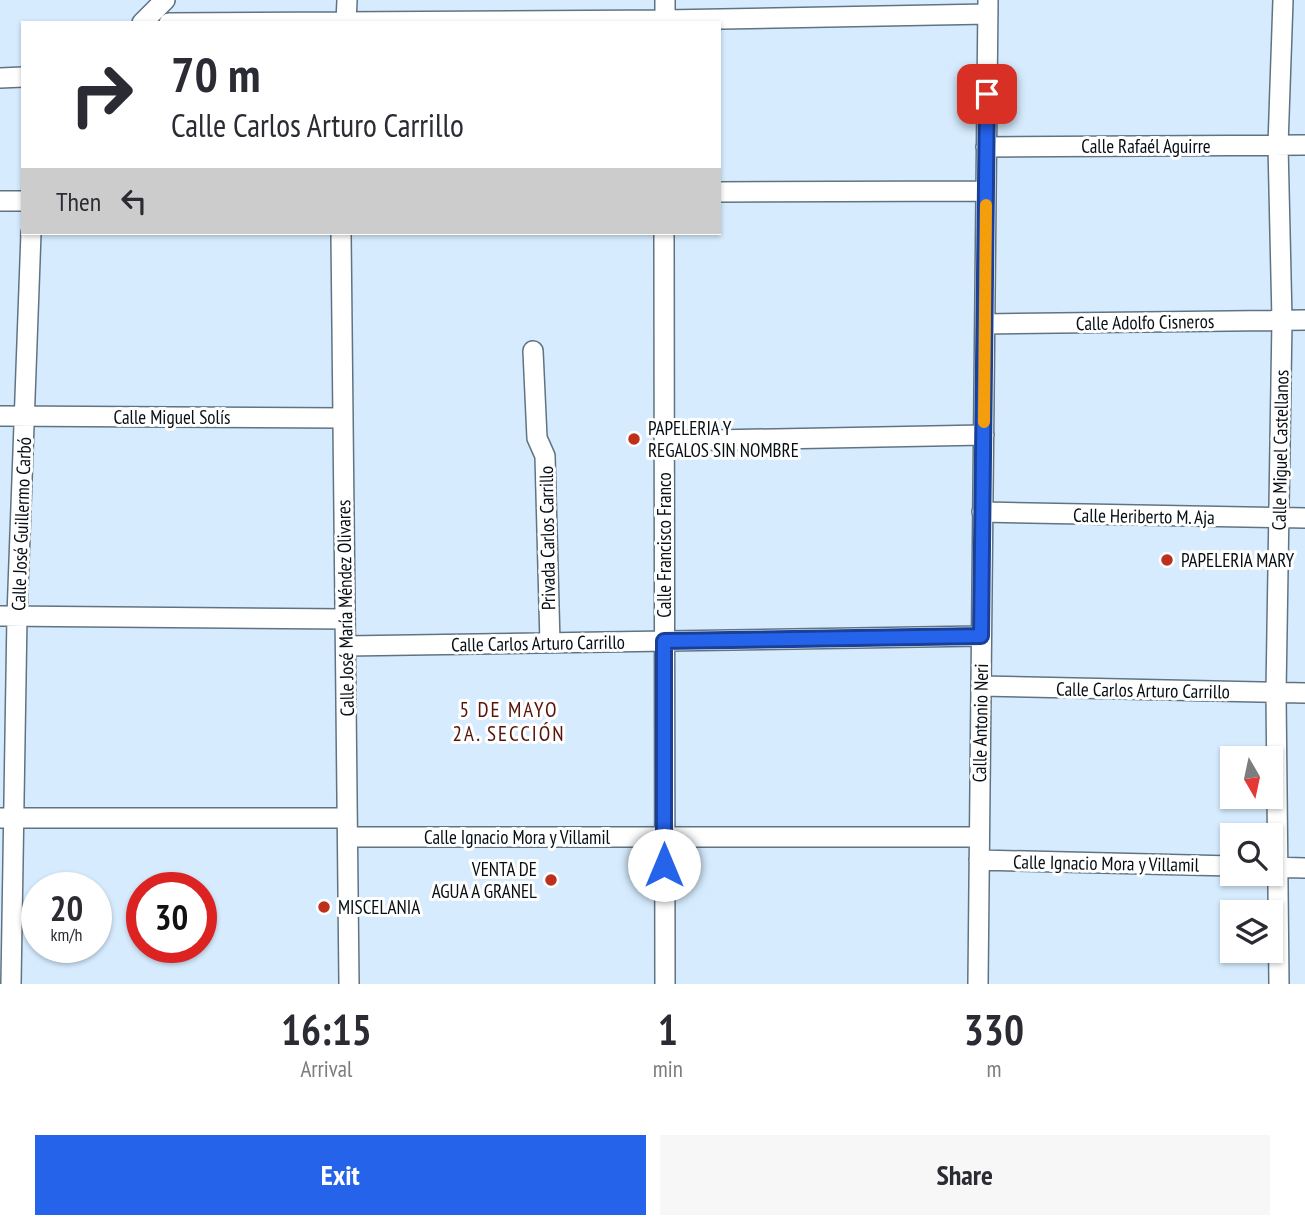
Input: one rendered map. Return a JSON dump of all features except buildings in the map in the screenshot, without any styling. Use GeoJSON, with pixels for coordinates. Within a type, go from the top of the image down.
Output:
{"type":"FeatureCollection","features":[{"type":"Feature","properties":{"kind":"street"},"geometry":{"type":"LineString","coordinates":[[144,21],[165,0]]}},
{"type":"Feature","properties":{"kind":"street"},"geometry":{"type":"LineString","coordinates":[[346,21],[347,0]]}},
{"type":"Feature","properties":{"kind":"street"},"geometry":{"type":"LineString","coordinates":[[665,0],[665,21]]}},
{"type":"Feature","properties":{"kind":"street","name":"Calle Miguel Castellanos"},"geometry":{"type":"LineString","coordinates":[[1275,823],[1282,320],[1278,145],[1283,0]]}},
{"type":"Feature","properties":{"kind":"street"},"geometry":{"type":"LineString","coordinates":[[687,21],[988,7]]}},
{"type":"Feature","properties":{"kind":"street","name":"Calle Antonio Neri"},"geometry":{"type":"LineString","coordinates":[[978,984],[988,7]]}},
{"type":"Feature","properties":{"kind":"street"},"geometry":{"type":"LineString","coordinates":[[0,78],[21,77]]}},
{"type":"Feature","properties":{"kind":"street","name":"Calle Rafaél Aguirre"},"geometry":{"type":"LineString","coordinates":[[986,147],[1305,145]]}},
{"type":"Feature","properties":{"kind":"street"},"geometry":{"type":"LineString","coordinates":[[721,192],[986,191]]}},
{"type":"Feature","properties":{"kind":"street"},"geometry":{"type":"LineString","coordinates":[[0,201],[21,201]]}},
{"type":"Feature","properties":{"kind":"street","name":"Calle José Guillermo Carbó"},"geometry":{"type":"LineString","coordinates":[[11,984],[7,818],[9,616],[25,416],[31,235]]}},
{"type":"Feature","properties":{"kind":"street","name":"Calle José María Méndez Olivares"},"geometry":{"type":"LineString","coordinates":[[341,235],[349,984]]}},
{"type":"Feature","properties":{"kind":"street","name":"Calle Francisco Franco"},"geometry":{"type":"LineString","coordinates":[[663,235],[665,984]]}},
{"type":"Feature","properties":{"kind":"street","name":"Calle Adolfo Cisneros"},"geometry":{"type":"LineString","coordinates":[[985,324],[1305,320]]}},
{"type":"Feature","properties":{"kind":"street","name":"Privada Carlos Carrillo"},"geometry":{"type":"LineString","coordinates":[[533,351],[537,438],[545,456],[550,643]]}},
{"type":"Feature","properties":{"kind":"street","name":"Calle Miguel Solís"},"geometry":{"type":"LineString","coordinates":[[0,415],[343,418]]}},
{"type":"Feature","properties":{"kind":"street"},"geometry":{"type":"LineString","coordinates":[[664,441],[984,435]]}},
{"type":"Feature","properties":{"kind":"street","name":"Calle Heriberto M. Aja"},"geometry":{"type":"LineString","coordinates":[[982,512],[1305,518]]}},
{"type":"Feature","properties":{"kind":"street"},"geometry":{"type":"LineString","coordinates":[[9,616],[345,619]]}},
{"type":"Feature","properties":{"kind":"street","name":"Calle Carlos Arturo Carrillo"},"geometry":{"type":"LineString","coordinates":[[346,646],[981,636]]}},
{"type":"Feature","properties":{"kind":"street","name":"Calle Carlos Arturo Carrillo"},"geometry":{"type":"LineString","coordinates":[[981,686],[1305,693]]}},
{"type":"Feature","properties":{"kind":"street","name":"Calle Ignacio Mora y Villamil"},"geometry":{"type":"LineString","coordinates":[[7,818],[664,838],[979,837]]}},
{"type":"Feature","properties":{"kind":"street","name":"Calle Ignacio Mora y Villamil"},"geometry":{"type":"LineString","coordinates":[[979,860],[1220,866]]}},
{"type":"Feature","properties":{"kind":"street"},"geometry":{"type":"LineString","coordinates":[[1283,867],[1305,867]]}},
{"type":"Feature","properties":{"kind":"street","name":"Calle Miguel Castellanos"},"geometry":{"type":"LineString","coordinates":[[1275,886],[1279,984]]}},
{"type":"Feature","properties":{"kind":"slow traffic"},"geometry":{"type":"LineString","coordinates":[[984,422],[986,205]]}},
{"type":"Feature","properties":{"kind":"place","name":"PAPELERIA Y REGALOS SIN NOMBRE"},"geometry":{"type":"Point","coordinates":[634,439]}},
{"type":"Feature","properties":{"kind":"place","name":"PAPELERIA MARY"},"geometry":{"type":"Point","coordinates":[1167,560]}},
{"type":"Feature","properties":{"kind":"place","name":"VENTA DE AGUA A GRANEL"},"geometry":{"type":"Point","coordinates":[551,880]}},
{"type":"Feature","properties":{"kind":"place","name":"MISCELANIA"},"geometry":{"type":"Point","coordinates":[324,907]}},
{"type":"Feature","properties":{"kind":"district","name":"5 DE MAYO 2A. SECCIÓN"},"geometry":{"type":"Point","coordinates":[509,722]}},
{"type":"Feature","properties":{"kind":"route"},"geometry":{"type":"LineString","coordinates":[[664,865],[664,641],[981,636],[987,94]]}}]}
